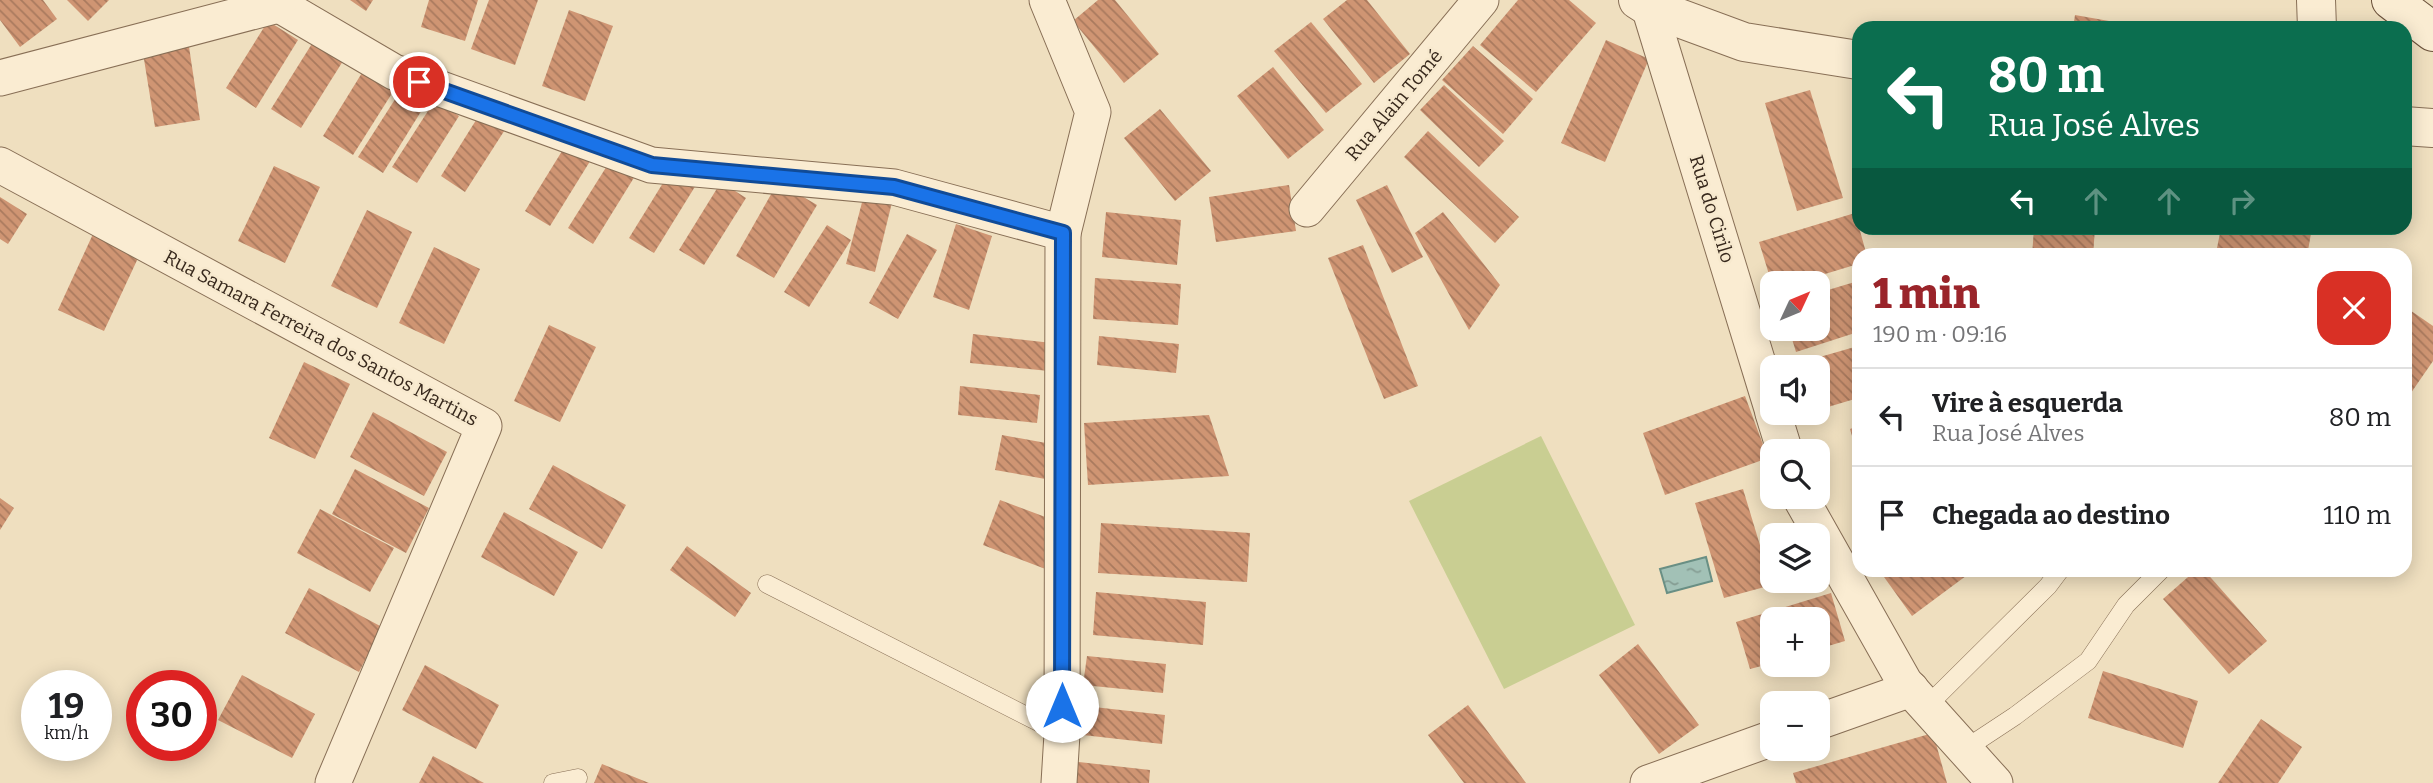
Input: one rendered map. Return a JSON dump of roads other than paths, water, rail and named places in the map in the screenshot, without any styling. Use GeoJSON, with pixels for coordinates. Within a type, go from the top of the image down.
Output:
{"type":"FeatureCollection","features":[{"type":"Feature","properties":{"kind":"street"},"geometry":{"type":"LineString","coordinates":[[1047,0],[1093,112],[1063,233],[1062,734],[1059,783]]}},
{"type":"Feature","properties":{"kind":"street","name":"Rua Alain Tomé"},"geometry":{"type":"LineString","coordinates":[[1307,209],[1481,0]]}},
{"type":"Feature","properties":{"kind":"street"},"geometry":{"type":"LineString","coordinates":[[2316,0],[2317,21]]}},
{"type":"Feature","properties":{"kind":"street"},"geometry":{"type":"LineString","coordinates":[[2391,0],[2433,32]]}},
{"type":"Feature","properties":{"kind":"street"},"geometry":{"type":"LineString","coordinates":[[0,78],[274,3],[394,72],[652,165],[894,187],[1063,233]]}},
{"type":"Feature","properties":{"kind":"street"},"geometry":{"type":"LineString","coordinates":[[1644,3],[1744,42],[1852,59]]}},
{"type":"Feature","properties":{"kind":"street","name":"Rua do Cirilo"},"geometry":{"type":"LineString","coordinates":[[1644,3],[1760,372]]}},
{"type":"Feature","properties":{"kind":"street"},"geometry":{"type":"LineString","coordinates":[[2412,127],[2433,128]]}},
{"type":"Feature","properties":{"kind":"street","name":"Rua Samara Ferreira dos Santos Martins"},"geometry":{"type":"LineString","coordinates":[[0,165],[484,426],[333,783]]}},
{"type":"Feature","properties":{"kind":"street"},"geometry":{"type":"LineString","coordinates":[[1807,509],[1905,683],[1995,783]]}},
{"type":"Feature","properties":{"kind":"street"},"geometry":{"type":"LineString","coordinates":[[1830,719],[1919,697]]}},
{"type":"Feature","properties":{"kind":"street"},"geometry":{"type":"LineString","coordinates":[[1648,783],[1760,743]]}},
{"type":"Feature","properties":{"kind":"lane"},"geometry":{"type":"LineString","coordinates":[[1919,697],[2048,586],[2055,577]]}},
{"type":"Feature","properties":{"kind":"lane"},"geometry":{"type":"LineString","coordinates":[[1965,749],[2015,716],[2088,661],[2126,605],[2154,577]]}},
{"type":"Feature","properties":{"kind":"lane"},"geometry":{"type":"LineString","coordinates":[[767,583],[1062,734]]}},
{"type":"Feature","properties":{"kind":"lane"},"geometry":{"type":"LineString","coordinates":[[553,783],[578,778]]}},
{"type":"Feature","properties":{"kind":"water"},"geometry":{"type":"Polygon","coordinates":[[[1706,557],[1712,581],[1667,593],[1660,569],[1706,557]]]}}]}
